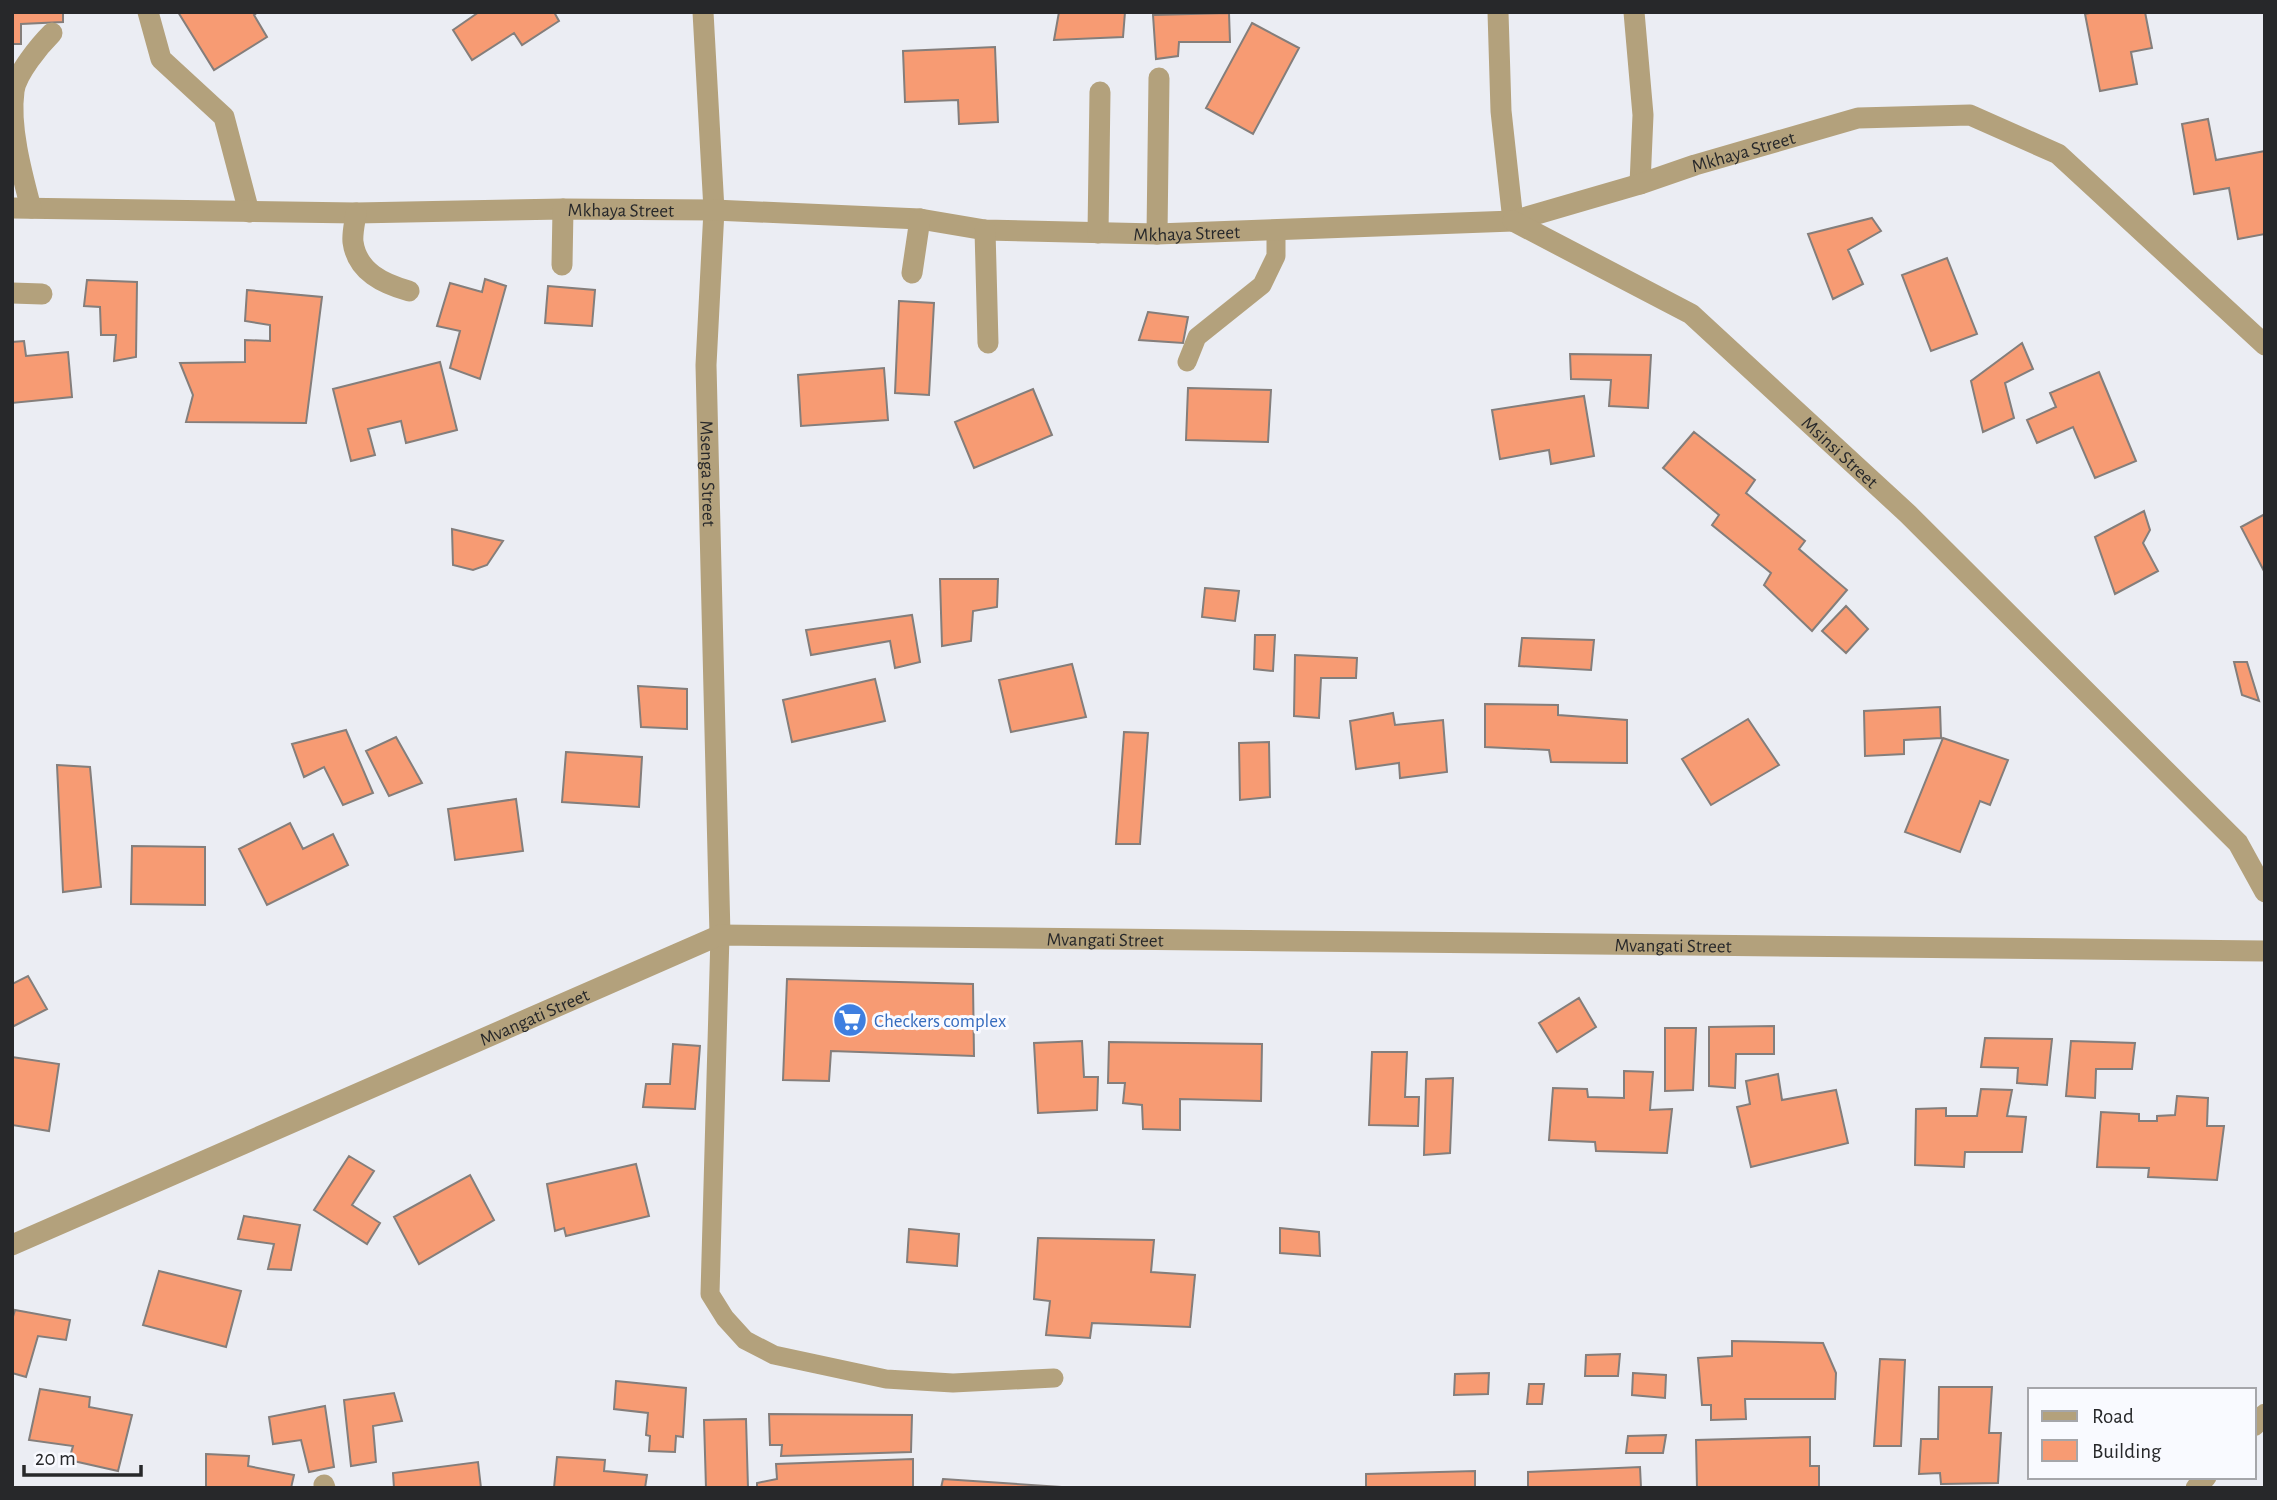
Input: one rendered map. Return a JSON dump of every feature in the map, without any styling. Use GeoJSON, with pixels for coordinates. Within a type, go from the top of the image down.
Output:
{"type":"FeatureCollection","features":[{"type":"Feature","properties":{"kind":"street"},"geometry":{"type":"LineString","coordinates":[[148,12],[161,59],[224,117],[249,212]]}},
{"type":"Feature","properties":{"kind":"street","name":"Msenga Street"},"geometry":{"type":"LineString","coordinates":[[703,12],[714,210],[706,365],[720,935]]}},
{"type":"Feature","properties":{"kind":"street"},"geometry":{"type":"LineString","coordinates":[[1498,12],[1501,111],[1513,221]]}},
{"type":"Feature","properties":{"kind":"street"},"geometry":{"type":"LineString","coordinates":[[1634,12],[1643,115],[1640,184]]}},
{"type":"Feature","properties":{"kind":"street"},"geometry":{"type":"LineString","coordinates":[[22,208],[13,88],[35,50],[52,33]]}},
{"type":"Feature","properties":{"kind":"street"},"geometry":{"type":"LineString","coordinates":[[1157,234],[1158,78]]}},
{"type":"Feature","properties":{"kind":"street"},"geometry":{"type":"LineString","coordinates":[[1098,233],[1100,92]]}},
{"type":"Feature","properties":{"kind":"street","name":"Mkhaya Street"},"geometry":{"type":"LineString","coordinates":[[22,208],[356,213],[563,209],[714,210],[919,219],[985,230],[1157,234],[1513,221],[1858,118],[1970,115],[2058,154],[2265,345]]}},
{"type":"Feature","properties":{"kind":"street"},"geometry":{"type":"LineString","coordinates":[[562,265],[563,209]]}},
{"type":"Feature","properties":{"kind":"street"},"geometry":{"type":"LineString","coordinates":[[356,213],[353,242],[363,266],[384,284],[409,292]]}},
{"type":"Feature","properties":{"kind":"street"},"geometry":{"type":"LineString","coordinates":[[912,273],[919,219]]}},
{"type":"Feature","properties":{"kind":"street","name":"Msinsi Street"},"geometry":{"type":"LineString","coordinates":[[1513,221],[1691,314],[1908,514],[2238,843],[2265,892]]}},
{"type":"Feature","properties":{"kind":"street"},"geometry":{"type":"LineString","coordinates":[[985,230],[988,343]]}},
{"type":"Feature","properties":{"kind":"street"},"geometry":{"type":"LineString","coordinates":[[12,293],[42,295]]}},
{"type":"Feature","properties":{"kind":"street","name":"Mvangati Street"},"geometry":{"type":"LineString","coordinates":[[12,1245],[720,935],[2265,951]]}},
{"type":"Feature","properties":{"kind":"lane"},"geometry":{"type":"LineString","coordinates":[[1187,362],[1197,337],[1262,285],[1276,256],[1276,230]]}},
{"type":"Feature","properties":{"kind":"lane"},"geometry":{"type":"LineString","coordinates":[[720,935],[710,1294],[725,1318],[745,1340],[774,1355],[867,1376],[953,1383],[1054,1378]]}},
{"type":"Feature","properties":{"kind":"building"},"geometry":{"type":"Polygon","coordinates":[[[12,12],[63,12],[63,22],[21,24],[21,44],[12,44],[12,12]]]}},
{"type":"Feature","properties":{"kind":"building"},"geometry":{"type":"Polygon","coordinates":[[[178,12],[258,12],[254,15],[267,37],[214,70],[178,12]]]}},
{"type":"Feature","properties":{"kind":"building"},"geometry":{"type":"Polygon","coordinates":[[[479,12],[554,12],[559,21],[522,45],[514,33],[472,60],[453,30],[479,12]]]}},
{"type":"Feature","properties":{"kind":"building"},"geometry":{"type":"Polygon","coordinates":[[[1059,12],[1125,12],[1123,37],[1054,40],[1059,12]]]}},
{"type":"Feature","properties":{"kind":"building"},"geometry":{"type":"Polygon","coordinates":[[[2145,12],[2152,48],[2131,52],[2137,84],[2100,91],[2085,14],[2145,12]]]}},
{"type":"Feature","properties":{"kind":"building"},"geometry":{"type":"Polygon","coordinates":[[[1229,13],[1230,42],[1179,42],[1178,56],[1156,59],[1153,15],[1229,13]]]}},
{"type":"Feature","properties":{"kind":"building"},"geometry":{"type":"Polygon","coordinates":[[[1252,23],[1299,48],[1253,134],[1206,108],[1252,23]]]}},
{"type":"Feature","properties":{"kind":"building"},"geometry":{"type":"Polygon","coordinates":[[[995,47],[998,122],[959,124],[958,100],[905,102],[903,51],[995,47]]]}},
{"type":"Feature","properties":{"kind":"building"},"geometry":{"type":"Polygon","coordinates":[[[2208,119],[2216,160],[2265,151],[2265,234],[2238,239],[2229,188],[2194,194],[2182,124],[2208,119]]]}},
{"type":"Feature","properties":{"kind":"building"},"geometry":{"type":"Polygon","coordinates":[[[1872,218],[1881,231],[1848,250],[1863,284],[1833,299],[1808,234],[1872,218]]]}},
{"type":"Feature","properties":{"kind":"building"},"geometry":{"type":"Polygon","coordinates":[[[1947,258],[1977,334],[1931,351],[1902,275],[1947,258]]]}},
{"type":"Feature","properties":{"kind":"building"},"geometry":{"type":"Polygon","coordinates":[[[485,279],[506,286],[480,379],[450,368],[460,331],[437,326],[450,283],[482,292],[485,279]]]}},
{"type":"Feature","properties":{"kind":"building"},"geometry":{"type":"Polygon","coordinates":[[[87,280],[137,282],[136,357],[114,361],[116,335],[101,335],[100,307],[84,306],[87,280]]]}},
{"type":"Feature","properties":{"kind":"building"},"geometry":{"type":"Polygon","coordinates":[[[548,286],[595,290],[592,326],[545,323],[548,286]]]}},
{"type":"Feature","properties":{"kind":"building"},"geometry":{"type":"Polygon","coordinates":[[[247,290],[322,297],[306,423],[186,422],[193,395],[180,363],[245,362],[245,340],[270,341],[270,325],[245,321],[247,290]]]}},
{"type":"Feature","properties":{"kind":"building"},"geometry":{"type":"Polygon","coordinates":[[[899,301],[934,303],[929,395],[895,393],[899,301]]]}},
{"type":"Feature","properties":{"kind":"building"},"geometry":{"type":"Polygon","coordinates":[[[1148,312],[1188,317],[1183,343],[1139,340],[1148,312]]]}},
{"type":"Feature","properties":{"kind":"building"},"geometry":{"type":"Polygon","coordinates":[[[24,341],[26,356],[68,352],[72,397],[12,403],[12,342],[24,341]]]}},
{"type":"Feature","properties":{"kind":"building"},"geometry":{"type":"Polygon","coordinates":[[[2022,343],[2033,369],[2005,383],[2014,418],[1983,432],[1971,381],[2022,343]]]}},
{"type":"Feature","properties":{"kind":"building"},"geometry":{"type":"Polygon","coordinates":[[[1570,354],[1651,355],[1648,408],[1609,406],[1611,380],[1571,379],[1570,354]]]}},
{"type":"Feature","properties":{"kind":"building"},"geometry":{"type":"Polygon","coordinates":[[[440,362],[457,430],[406,443],[401,421],[368,429],[375,455],[351,461],[333,389],[440,362]]]}},
{"type":"Feature","properties":{"kind":"building"},"geometry":{"type":"Polygon","coordinates":[[[884,368],[888,420],[801,426],[798,375],[884,368]]]}},
{"type":"Feature","properties":{"kind":"building"},"geometry":{"type":"Polygon","coordinates":[[[2099,372],[2136,461],[2095,478],[2073,427],[2037,443],[2027,420],[2056,407],[2050,393],[2099,372]]]}},
{"type":"Feature","properties":{"kind":"building"},"geometry":{"type":"Polygon","coordinates":[[[1188,388],[1271,390],[1268,442],[1186,440],[1188,388]]]}},
{"type":"Feature","properties":{"kind":"building"},"geometry":{"type":"Polygon","coordinates":[[[1033,389],[1052,435],[974,468],[955,422],[1033,389]]]}},
{"type":"Feature","properties":{"kind":"building"},"geometry":{"type":"Polygon","coordinates":[[[1584,396],[1594,456],[1551,464],[1549,450],[1500,459],[1492,410],[1584,396]]]}},
{"type":"Feature","properties":{"kind":"building"},"geometry":{"type":"Polygon","coordinates":[[[1694,432],[1755,480],[1746,493],[1805,541],[1799,549],[1847,590],[1812,631],[1764,585],[1771,573],[1712,525],[1719,515],[1663,468],[1694,432]]]}},
{"type":"Feature","properties":{"kind":"building"},"geometry":{"type":"Polygon","coordinates":[[[2144,511],[2150,530],[2143,543],[2158,571],[2115,594],[2095,537],[2144,511]]]}},
{"type":"Feature","properties":{"kind":"building"},"geometry":{"type":"Polygon","coordinates":[[[2265,514],[2265,573],[2241,527],[2265,514]]]}},
{"type":"Feature","properties":{"kind":"building"},"geometry":{"type":"Polygon","coordinates":[[[452,529],[503,541],[487,565],[473,570],[453,565],[452,529]]]}},
{"type":"Feature","properties":{"kind":"building"},"geometry":{"type":"Polygon","coordinates":[[[940,579],[998,579],[997,607],[973,611],[971,641],[942,646],[940,579]]]}},
{"type":"Feature","properties":{"kind":"building"},"geometry":{"type":"Polygon","coordinates":[[[1205,588],[1239,591],[1235,621],[1202,617],[1205,588]]]}},
{"type":"Feature","properties":{"kind":"building"},"geometry":{"type":"Polygon","coordinates":[[[1846,606],[1868,629],[1846,653],[1822,631],[1846,606]]]}},
{"type":"Feature","properties":{"kind":"building"},"geometry":{"type":"Polygon","coordinates":[[[912,615],[920,662],[895,668],[890,641],[811,655],[806,630],[912,615]]]}},
{"type":"Feature","properties":{"kind":"building"},"geometry":{"type":"Polygon","coordinates":[[[1255,635],[1275,635],[1273,671],[1254,669],[1255,635]]]}},
{"type":"Feature","properties":{"kind":"building"},"geometry":{"type":"Polygon","coordinates":[[[1522,638],[1594,640],[1591,670],[1519,666],[1522,638]]]}},
{"type":"Feature","properties":{"kind":"building"},"geometry":{"type":"Polygon","coordinates":[[[1295,655],[1357,658],[1356,678],[1321,678],[1319,718],[1294,716],[1295,655]]]}},
{"type":"Feature","properties":{"kind":"building"},"geometry":{"type":"Polygon","coordinates":[[[2234,662],[2247,662],[2259,701],[2242,695],[2234,662]]]}},
{"type":"Feature","properties":{"kind":"building"},"geometry":{"type":"Polygon","coordinates":[[[1072,664],[1086,717],[1011,732],[999,680],[1072,664]]]}},
{"type":"Feature","properties":{"kind":"building"},"geometry":{"type":"Polygon","coordinates":[[[875,679],[885,721],[792,742],[783,700],[875,679]]]}},
{"type":"Feature","properties":{"kind":"building"},"geometry":{"type":"Polygon","coordinates":[[[638,686],[687,689],[687,729],[641,727],[638,686]]]}},
{"type":"Feature","properties":{"kind":"building"},"geometry":{"type":"Polygon","coordinates":[[[1485,704],[1558,705],[1558,715],[1627,720],[1627,763],[1551,762],[1549,750],[1485,747],[1485,704]]]}},
{"type":"Feature","properties":{"kind":"building"},"geometry":{"type":"Polygon","coordinates":[[[1940,707],[1941,738],[1904,740],[1904,754],[1865,756],[1864,711],[1940,707]]]}},
{"type":"Feature","properties":{"kind":"building"},"geometry":{"type":"Polygon","coordinates":[[[1393,713],[1395,725],[1443,720],[1447,772],[1400,778],[1399,763],[1356,769],[1350,721],[1393,713]]]}},
{"type":"Feature","properties":{"kind":"building"},"geometry":{"type":"Polygon","coordinates":[[[1748,719],[1779,765],[1711,805],[1682,759],[1748,719]]]}},
{"type":"Feature","properties":{"kind":"building"},"geometry":{"type":"Polygon","coordinates":[[[346,730],[373,793],[343,805],[324,767],[304,777],[292,744],[346,730]]]}},
{"type":"Feature","properties":{"kind":"building"},"geometry":{"type":"Polygon","coordinates":[[[1124,732],[1148,733],[1140,844],[1116,844],[1124,732]]]}},
{"type":"Feature","properties":{"kind":"building"},"geometry":{"type":"Polygon","coordinates":[[[396,737],[422,783],[389,796],[366,751],[396,737]]]}},
{"type":"Feature","properties":{"kind":"building"},"geometry":{"type":"Polygon","coordinates":[[[1943,738],[2008,760],[1990,805],[1980,801],[1960,852],[1905,832],[1943,738]]]}},
{"type":"Feature","properties":{"kind":"building"},"geometry":{"type":"Polygon","coordinates":[[[1269,742],[1270,797],[1240,800],[1239,743],[1269,742]]]}},
{"type":"Feature","properties":{"kind":"building"},"geometry":{"type":"Polygon","coordinates":[[[566,752],[642,757],[639,807],[562,802],[566,752]]]}},
{"type":"Feature","properties":{"kind":"building"},"geometry":{"type":"Polygon","coordinates":[[[57,765],[90,767],[101,887],[63,892],[57,765]]]}},
{"type":"Feature","properties":{"kind":"building"},"geometry":{"type":"Polygon","coordinates":[[[516,799],[523,851],[455,860],[448,809],[516,799]]]}},
{"type":"Feature","properties":{"kind":"building"},"geometry":{"type":"Polygon","coordinates":[[[290,823],[303,849],[333,834],[348,865],[267,905],[239,849],[290,823]]]}},
{"type":"Feature","properties":{"kind":"building"},"geometry":{"type":"Polygon","coordinates":[[[132,846],[205,847],[205,905],[131,904],[132,846]]]}},
{"type":"Feature","properties":{"kind":"building"},"geometry":{"type":"Polygon","coordinates":[[[28,976],[47,1009],[12,1027],[12,984],[28,976]]]}},
{"type":"Feature","properties":{"kind":"building"},"geometry":{"type":"Polygon","coordinates":[[[787,979],[973,984],[974,1056],[831,1051],[829,1081],[783,1080],[787,979]]]}},
{"type":"Feature","properties":{"kind":"building"},"geometry":{"type":"Polygon","coordinates":[[[1579,998],[1596,1027],[1557,1052],[1539,1023],[1579,998]]]}},
{"type":"Feature","properties":{"kind":"building"},"geometry":{"type":"Polygon","coordinates":[[[1774,1026],[1774,1054],[1736,1054],[1735,1088],[1709,1086],[1709,1027],[1774,1026]]]}},
{"type":"Feature","properties":{"kind":"building"},"geometry":{"type":"Polygon","coordinates":[[[1665,1028],[1696,1028],[1693,1090],[1665,1091],[1665,1028]]]}},
{"type":"Feature","properties":{"kind":"building"},"geometry":{"type":"Polygon","coordinates":[[[1985,1038],[2052,1039],[2047,1085],[2017,1083],[2018,1068],[1981,1067],[1985,1038]]]}},
{"type":"Feature","properties":{"kind":"building"},"geometry":{"type":"Polygon","coordinates":[[[1082,1041],[1084,1077],[1098,1077],[1097,1110],[1038,1113],[1034,1043],[1082,1041]]]}},
{"type":"Feature","properties":{"kind":"building"},"geometry":{"type":"Polygon","coordinates":[[[2071,1041],[2135,1043],[2132,1069],[2096,1069],[2095,1098],[2066,1096],[2071,1041]]]}},
{"type":"Feature","properties":{"kind":"building"},"geometry":{"type":"Polygon","coordinates":[[[1109,1042],[1262,1044],[1261,1101],[1180,1099],[1180,1130],[1143,1129],[1142,1105],[1123,1103],[1125,1083],[1108,1083],[1109,1042]]]}},
{"type":"Feature","properties":{"kind":"building"},"geometry":{"type":"Polygon","coordinates":[[[673,1044],[700,1046],[695,1109],[643,1107],[646,1084],[670,1084],[673,1044]]]}},
{"type":"Feature","properties":{"kind":"building"},"geometry":{"type":"Polygon","coordinates":[[[1372,1052],[1407,1052],[1405,1097],[1419,1097],[1418,1126],[1369,1125],[1372,1052]]]}},
{"type":"Feature","properties":{"kind":"building"},"geometry":{"type":"Polygon","coordinates":[[[12,1057],[59,1064],[49,1131],[12,1125],[12,1057]]]}},
{"type":"Feature","properties":{"kind":"building"},"geometry":{"type":"Polygon","coordinates":[[[1624,1071],[1653,1072],[1650,1110],[1672,1109],[1667,1153],[1596,1151],[1595,1142],[1549,1140],[1553,1088],[1587,1089],[1588,1097],[1624,1098],[1624,1071]]]}},
{"type":"Feature","properties":{"kind":"building"},"geometry":{"type":"Polygon","coordinates":[[[1778,1074],[1782,1100],[1836,1090],[1848,1143],[1751,1167],[1737,1107],[1750,1104],[1746,1081],[1778,1074]]]}},
{"type":"Feature","properties":{"kind":"building"},"geometry":{"type":"Polygon","coordinates":[[[1453,1078],[1450,1153],[1424,1155],[1426,1079],[1453,1078]]]}},
{"type":"Feature","properties":{"kind":"building"},"geometry":{"type":"Polygon","coordinates":[[[1981,1089],[2012,1090],[2007,1116],[2026,1117],[2022,1152],[1965,1152],[1964,1167],[1915,1165],[1916,1109],[1946,1108],[1946,1116],[1977,1116],[1981,1089]]]}},
{"type":"Feature","properties":{"kind":"building"},"geometry":{"type":"Polygon","coordinates":[[[2177,1096],[2208,1098],[2207,1126],[2224,1126],[2217,1180],[2148,1177],[2149,1168],[2097,1167],[2101,1112],[2139,1114],[2139,1121],[2157,1121],[2157,1116],[2175,1115],[2177,1096]]]}},
{"type":"Feature","properties":{"kind":"building"},"geometry":{"type":"Polygon","coordinates":[[[349,1156],[374,1171],[352,1205],[380,1223],[367,1244],[314,1210],[349,1156]]]}},
{"type":"Feature","properties":{"kind":"building"},"geometry":{"type":"Polygon","coordinates":[[[636,1164],[649,1216],[566,1236],[564,1228],[555,1231],[547,1184],[636,1164]]]}},
{"type":"Feature","properties":{"kind":"building"},"geometry":{"type":"Polygon","coordinates":[[[470,1175],[494,1220],[419,1264],[394,1217],[470,1175]]]}},
{"type":"Feature","properties":{"kind":"building"},"geometry":{"type":"Polygon","coordinates":[[[244,1216],[300,1225],[291,1270],[268,1269],[274,1244],[238,1239],[244,1216]]]}},
{"type":"Feature","properties":{"kind":"building"},"geometry":{"type":"Polygon","coordinates":[[[1280,1228],[1319,1232],[1320,1256],[1280,1253],[1280,1228]]]}},
{"type":"Feature","properties":{"kind":"building"},"geometry":{"type":"Polygon","coordinates":[[[909,1229],[959,1234],[957,1266],[907,1262],[909,1229]]]}},
{"type":"Feature","properties":{"kind":"building"},"geometry":{"type":"Polygon","coordinates":[[[1038,1238],[1154,1240],[1151,1272],[1195,1275],[1190,1327],[1092,1323],[1090,1338],[1046,1335],[1050,1301],[1034,1299],[1038,1238]]]}},
{"type":"Feature","properties":{"kind":"building"},"geometry":{"type":"Polygon","coordinates":[[[159,1271],[241,1291],[226,1347],[143,1325],[159,1271]]]}},
{"type":"Feature","properties":{"kind":"building"},"geometry":{"type":"Polygon","coordinates":[[[15,1310],[70,1320],[66,1340],[38,1336],[26,1377],[12,1373],[12,1320],[15,1310]]]}},
{"type":"Feature","properties":{"kind":"building"},"geometry":{"type":"Polygon","coordinates":[[[1732,1341],[1823,1343],[1836,1373],[1835,1399],[1745,1399],[1746,1419],[1711,1420],[1711,1405],[1702,1405],[1698,1358],[1732,1356],[1732,1341]]]}},
{"type":"Feature","properties":{"kind":"building"},"geometry":{"type":"Polygon","coordinates":[[[1620,1354],[1618,1376],[1585,1376],[1586,1355],[1620,1354]]]}},
{"type":"Feature","properties":{"kind":"building"},"geometry":{"type":"Polygon","coordinates":[[[1880,1359],[1905,1360],[1901,1446],[1874,1446],[1880,1359]]]}},
{"type":"Feature","properties":{"kind":"building"},"geometry":{"type":"Polygon","coordinates":[[[1489,1373],[1488,1394],[1454,1395],[1455,1374],[1489,1373]]]}},
{"type":"Feature","properties":{"kind":"building"},"geometry":{"type":"Polygon","coordinates":[[[1633,1373],[1666,1375],[1665,1398],[1632,1395],[1633,1373]]]}},
{"type":"Feature","properties":{"kind":"building"},"geometry":{"type":"Polygon","coordinates":[[[616,1381],[686,1388],[683,1437],[676,1436],[675,1452],[649,1451],[650,1436],[646,1435],[648,1413],[614,1409],[616,1381]]]}},
{"type":"Feature","properties":{"kind":"building"},"geometry":{"type":"Polygon","coordinates":[[[1529,1384],[1544,1384],[1542,1404],[1527,1404],[1529,1384]]]}},
{"type":"Feature","properties":{"kind":"building"},"geometry":{"type":"Polygon","coordinates":[[[1939,1387],[1992,1387],[1989,1433],[2001,1433],[1998,1483],[1941,1484],[1940,1473],[1919,1474],[1921,1439],[1938,1439],[1939,1387]]]}},
{"type":"Feature","properties":{"kind":"building"},"geometry":{"type":"Polygon","coordinates":[[[40,1389],[90,1397],[89,1407],[132,1415],[118,1471],[69,1460],[73,1446],[29,1440],[40,1389]]]}},
{"type":"Feature","properties":{"kind":"building"},"geometry":{"type":"Polygon","coordinates":[[[394,1393],[402,1421],[373,1426],[376,1462],[351,1466],[344,1400],[394,1393]]]}},
{"type":"Feature","properties":{"kind":"building"},"geometry":{"type":"Polygon","coordinates":[[[325,1406],[334,1467],[309,1472],[301,1440],[273,1444],[269,1417],[325,1406]]]}},
{"type":"Feature","properties":{"kind":"building"},"geometry":{"type":"Polygon","coordinates":[[[769,1414],[912,1415],[911,1452],[781,1456],[782,1445],[770,1445],[769,1414]]]}},
{"type":"Feature","properties":{"kind":"building"},"geometry":{"type":"Polygon","coordinates":[[[746,1419],[748,1488],[706,1488],[704,1420],[746,1419]]]}},
{"type":"Feature","properties":{"kind":"building"},"geometry":{"type":"Polygon","coordinates":[[[1666,1435],[1663,1453],[1626,1453],[1628,1436],[1666,1435]]]}},
{"type":"Feature","properties":{"kind":"building"},"geometry":{"type":"Polygon","coordinates":[[[1810,1437],[1810,1466],[1819,1466],[1819,1488],[1697,1488],[1696,1440],[1810,1437]]]}},
{"type":"Feature","properties":{"kind":"building"},"geometry":{"type":"Polygon","coordinates":[[[206,1454],[249,1456],[248,1466],[294,1475],[291,1488],[206,1488],[206,1454]]]}},
{"type":"Feature","properties":{"kind":"building"},"geometry":{"type":"Polygon","coordinates":[[[557,1457],[605,1460],[604,1471],[647,1475],[645,1488],[554,1488],[557,1457]]]}},
{"type":"Feature","properties":{"kind":"building"},"geometry":{"type":"Polygon","coordinates":[[[913,1459],[913,1488],[757,1488],[757,1483],[777,1479],[776,1464],[913,1459]]]}},
{"type":"Feature","properties":{"kind":"building"},"geometry":{"type":"Polygon","coordinates":[[[478,1462],[481,1488],[394,1488],[393,1473],[478,1462]]]}},
{"type":"Feature","properties":{"kind":"building"},"geometry":{"type":"Polygon","coordinates":[[[1640,1467],[1641,1488],[1528,1488],[1528,1472],[1640,1467]]]}},
{"type":"Feature","properties":{"kind":"building"},"geometry":{"type":"Polygon","coordinates":[[[1475,1471],[1475,1488],[1366,1488],[1366,1474],[1475,1471]]]}},
{"type":"Feature","properties":{"kind":"building"},"geometry":{"type":"Polygon","coordinates":[[[943,1479],[1077,1488],[941,1488],[943,1479]]]}},
{"type":"Feature","properties":{"kind":"place","name":"Checkers complex"},"geometry":{"type":"Point","coordinates":[850,1020]}}]}
